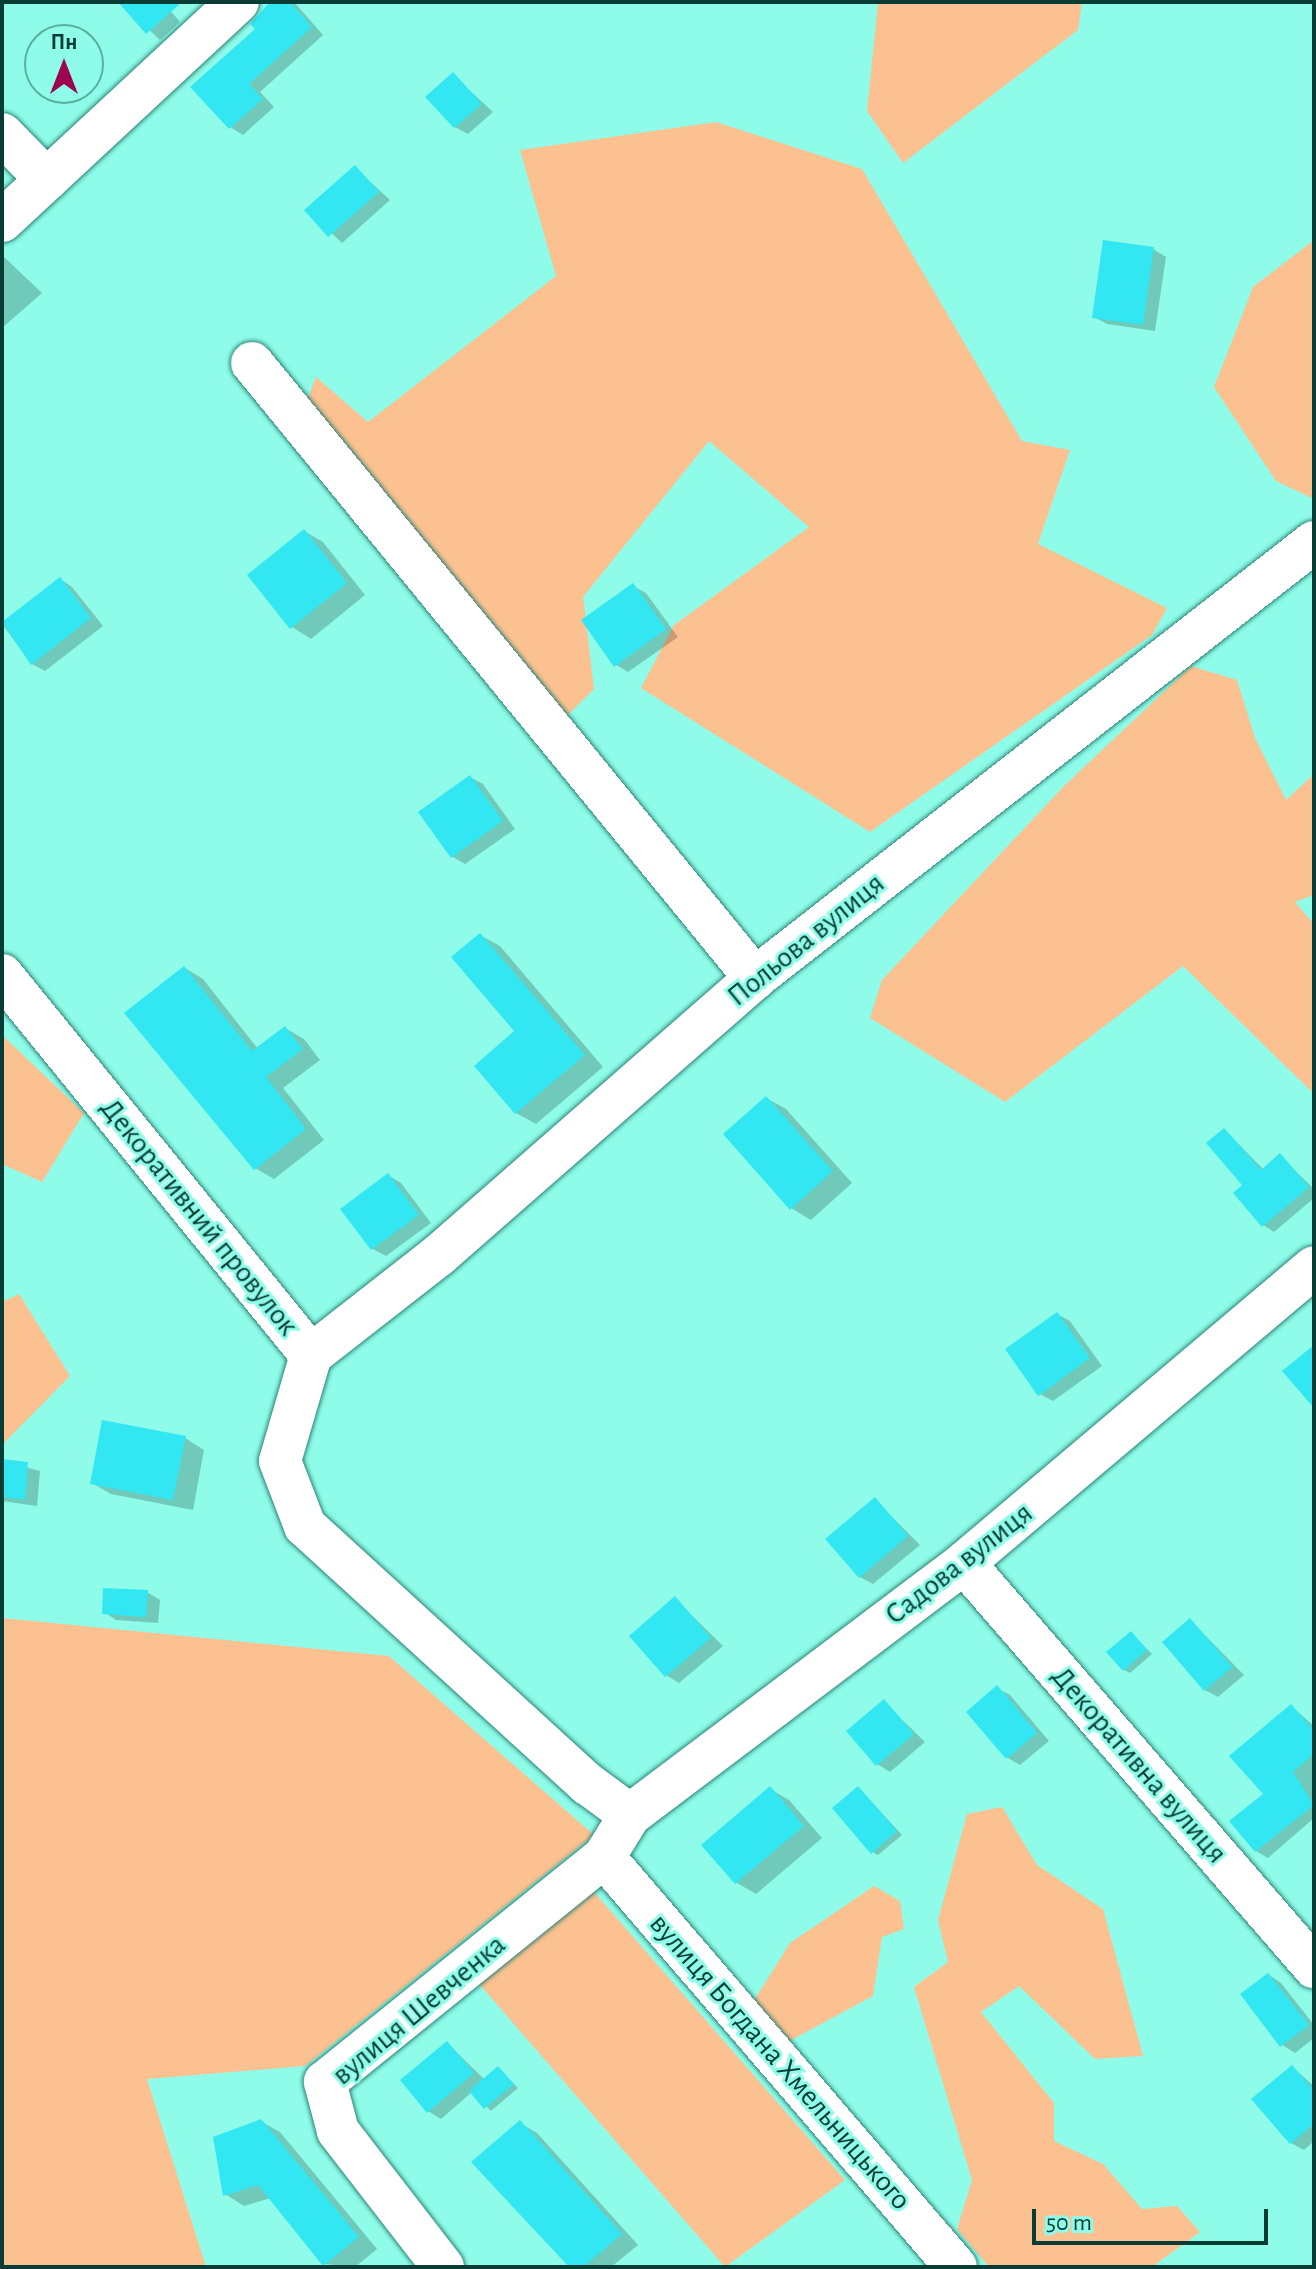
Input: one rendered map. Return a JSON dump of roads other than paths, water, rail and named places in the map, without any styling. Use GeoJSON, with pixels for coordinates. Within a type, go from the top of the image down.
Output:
{"type":"FeatureCollection","features":[{"type":"Feature","properties":{"kind":"street"},"geometry":{"type":"LineString","coordinates":[[2,221],[238,2]]}},
{"type":"Feature","properties":{"kind":"street"},"geometry":{"type":"LineString","coordinates":[[2,134],[47,180]]}},
{"type":"Feature","properties":{"kind":"street"},"geometry":{"type":"LineString","coordinates":[[252,363],[755,978]]}},
{"type":"Feature","properties":{"kind":"street","name":"Польова вулиця"},"geometry":{"type":"LineString","coordinates":[[311,1355],[462,1235],[755,978],[1314,542]]}},
{"type":"Feature","properties":{"kind":"street","name":"Декоративний провулок"},"geometry":{"type":"LineString","coordinates":[[2,975],[311,1355],[280,1461],[305,1526],[577,1774],[630,1815]]}},
{"type":"Feature","properties":{"kind":"street","name":"Садова вулиця"},"geometry":{"type":"LineString","coordinates":[[604,1857],[630,1815],[964,1563],[1314,1267]]}},
{"type":"Feature","properties":{"kind":"street","name":"Декоративна вулиця"},"geometry":{"type":"LineString","coordinates":[[964,1563],[1314,1967]]}},
{"type":"Feature","properties":{"kind":"street","name":"вулиця Шевченка"},"geometry":{"type":"LineString","coordinates":[[443,2267],[338,2131],[325,2082],[604,1857]]}},
{"type":"Feature","properties":{"kind":"street","name":"вулиця Богдана Хмельницького"},"geometry":{"type":"LineString","coordinates":[[604,1857],[956,2267]]}}]}
